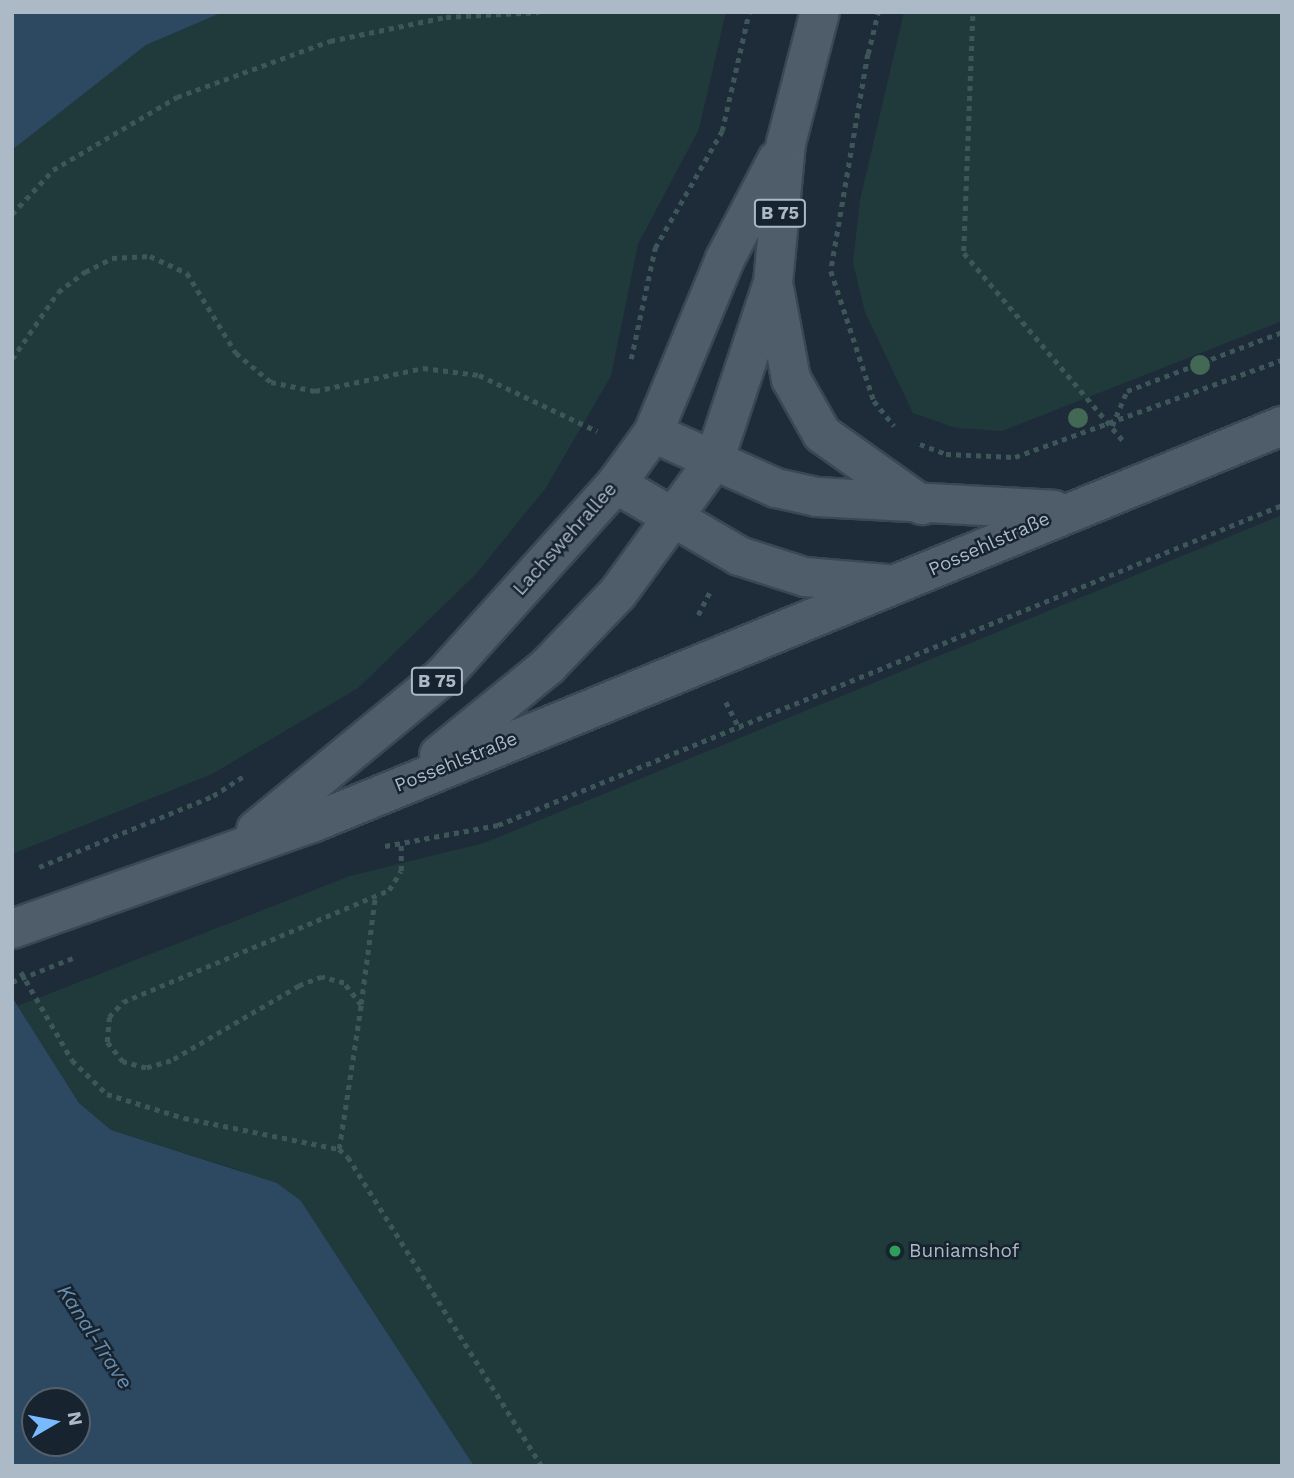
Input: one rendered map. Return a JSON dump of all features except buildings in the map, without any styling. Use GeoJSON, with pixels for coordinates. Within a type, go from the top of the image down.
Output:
{"type":"FeatureCollection","features":[{"type":"Feature","properties":{"kind":"main road","name":"Lachswehrallee"},"geometry":{"type":"LineString","coordinates":[[385,792],[455,744],[548,666],[677,519],[714,461],[773,283],[786,143],[816,27]]}},
{"type":"Feature","properties":{"kind":"main road","name":"Lachswehrallee"},"geometry":{"type":"LineString","coordinates":[[230,849],[330,774],[444,675],[616,484],[653,433],[725,259],[786,143]]}},
{"type":"Feature","properties":{"kind":"main road"},"geometry":{"type":"LineString","coordinates":[[773,283],[791,379],[822,434],[922,505]]}},
{"type":"Feature","properties":{"kind":"main road"},"geometry":{"type":"LineString","coordinates":[[1065,510],[1282,426]]}},
{"type":"Feature","properties":{"kind":"main road","name":"Possehlstraße"},"geometry":{"type":"LineString","coordinates":[[653,433],[789,491],[922,505],[1065,510]]}},
{"type":"Feature","properties":{"kind":"main road","name":"Possehlstraße"},"geometry":{"type":"LineString","coordinates":[[616,484],[739,556],[805,577],[897,584]]}},
{"type":"Feature","properties":{"kind":"main road","name":"Possehlstraße"},"geometry":{"type":"LineString","coordinates":[[12,929],[385,792],[897,584],[1065,510]]}},
{"type":"Feature","properties":{"kind":"path"},"geometry":{"type":"LineString","coordinates":[[12,214],[53,170],[177,97],[330,41],[446,18],[539,12]]}},
{"type":"Feature","properties":{"kind":"path"},"geometry":{"type":"LineString","coordinates":[[628,374],[655,248],[722,131],[749,12]]}},
{"type":"Feature","properties":{"kind":"path"},"geometry":{"type":"LineString","coordinates":[[865,12],[973,16],[1027,12]]}},
{"type":"Feature","properties":{"kind":"path"},"geometry":{"type":"LineString","coordinates":[[878,12],[868,54],[831,271],[873,401],[903,438]]}},
{"type":"Feature","properties":{"kind":"path"},"geometry":{"type":"LineString","coordinates":[[973,16],[964,253],[1111,427]]}},
{"type":"Feature","properties":{"kind":"path"},"geometry":{"type":"LineString","coordinates":[[12,359],[58,292],[85,272],[112,258],[150,256],[187,273],[236,353],[271,382],[315,391],[423,368],[479,375],[601,433]]}},
{"type":"Feature","properties":{"kind":"path"},"geometry":{"type":"LineString","coordinates":[[1111,427],[1127,391],[1282,332]]}},
{"type":"Feature","properties":{"kind":"path"},"geometry":{"type":"LineString","coordinates":[[914,442],[946,454],[1015,457],[1111,427],[1282,360]]}},
{"type":"Feature","properties":{"kind":"path"},"geometry":{"type":"LineString","coordinates":[[361,1005],[344,983],[322,977],[171,1061],[146,1068],[123,1062],[107,1042],[109,1017],[123,1002],[389,890],[401,871],[401,843],[498,825],[1282,505]]}},
{"type":"Feature","properties":{"kind":"path"},"geometry":{"type":"LineString","coordinates":[[34,869],[213,796]]}},
{"type":"Feature","properties":{"kind":"path"},"geometry":{"type":"LineString","coordinates":[[339,1149],[375,897]]}},
{"type":"Feature","properties":{"kind":"path"},"geometry":{"type":"LineString","coordinates":[[12,982],[73,958]]}},
{"type":"Feature","properties":{"kind":"path"},"geometry":{"type":"LineString","coordinates":[[19,969],[72,1060],[107,1094],[184,1118],[339,1149],[400,1234],[542,1466]]}},
{"type":"Feature","properties":{"kind":"green space"},"geometry":{"type":"Polygon","coordinates":[[[223,12],[726,12],[699,129],[638,244],[611,376],[545,489],[474,576],[358,688],[212,774],[12,854],[12,150],[146,45],[223,12]]]}},
{"type":"Feature","properties":{"kind":"green space"},"geometry":{"type":"Polygon","coordinates":[[[904,12],[1282,12],[1282,321],[1002,431],[956,428],[913,413],[865,312],[853,263],[860,200],[904,12]]]}},
{"type":"Feature","properties":{"kind":"green space","name":"Buniamshof"},"geometry":{"type":"Polygon","coordinates":[[[1282,515],[1282,1466],[474,1466],[301,1201],[239,1170],[111,1130],[79,1103],[18,1006],[350,876],[484,843],[1282,515]]]}},
{"type":"Feature","properties":{"kind":"water"},"geometry":{"type":"Polygon","coordinates":[[[12,12],[223,12],[146,45],[12,150],[12,12]]]}},
{"type":"Feature","properties":{"kind":"water","name":"Kanal-Trave"},"geometry":{"type":"Polygon","coordinates":[[[12,997],[79,1103],[111,1130],[277,1183],[301,1201],[474,1466],[12,1466],[12,997]]]}},
{"type":"Feature","properties":{"kind":"place","name":"Buniamshof"},"geometry":{"type":"Point","coordinates":[895,1251]}}]}
